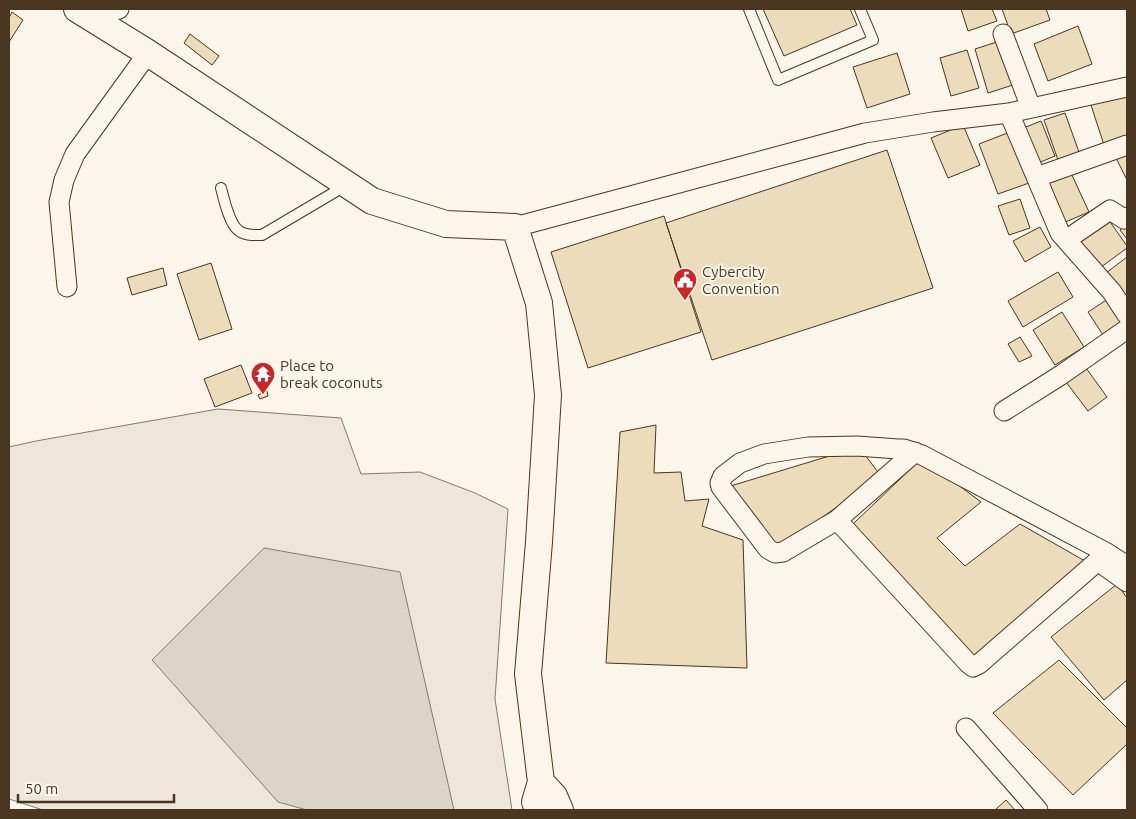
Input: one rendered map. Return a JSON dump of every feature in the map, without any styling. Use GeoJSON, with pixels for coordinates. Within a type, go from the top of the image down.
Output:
{"type":"FeatureCollection","features":[{"type":"Feature","properties":{"kind":"street"},"geometry":{"type":"LineString","coordinates":[[84,13],[119,9]]}},
{"type":"Feature","properties":{"kind":"street"},"geometry":{"type":"LineString","coordinates":[[84,13],[372,200],[446,224],[516,227],[865,133],[933,122],[1009,113],[1127,88]]}},
{"type":"Feature","properties":{"kind":"street"},"geometry":{"type":"LineString","coordinates":[[1003,34],[1031,108]]}},
{"type":"Feature","properties":{"kind":"street"},"geometry":{"type":"LineString","coordinates":[[67,287],[59,202],[64,180],[75,154],[148,53]]}},
{"type":"Feature","properties":{"kind":"street"},"geometry":{"type":"LineString","coordinates":[[1009,113],[1060,232],[1112,292],[1127,316]]}},
{"type":"Feature","properties":{"kind":"street"},"geometry":{"type":"LineString","coordinates":[[1037,177],[1127,144]]}},
{"type":"Feature","properties":{"kind":"street"},"geometry":{"type":"LineString","coordinates":[[1066,240],[1110,210],[1124,219],[1127,217]]}},
{"type":"Feature","properties":{"kind":"street"},"geometry":{"type":"LineString","coordinates":[[516,227],[539,303],[548,396],[528,674],[541,782],[535,802],[538,810]]}},
{"type":"Feature","properties":{"kind":"street"},"geometry":{"type":"LineString","coordinates":[[1004,411],[1127,329]]}},
{"type":"Feature","properties":{"kind":"street"},"geometry":{"type":"LineString","coordinates":[[915,452],[837,520],[783,552],[775,553],[768,549],[720,483],[721,479],[740,463],[764,454],[808,447],[857,446],[904,449],[915,452],[1102,557],[1124,572]]}},
{"type":"Feature","properties":{"kind":"street"},"geometry":{"type":"LineString","coordinates":[[837,520],[973,667],[979,664],[1102,557]]}},
{"type":"Feature","properties":{"kind":"street"},"geometry":{"type":"LineString","coordinates":[[966,728],[1038,810]]}},
{"type":"Feature","properties":{"kind":"street"},"geometry":{"type":"LineString","coordinates":[[541,782],[554,796],[560,810]]}},
{"type":"Feature","properties":{"kind":"lane"},"geometry":{"type":"LineString","coordinates":[[749,9],[778,80],[873,40],[860,9]]}},
{"type":"Feature","properties":{"kind":"lane"},"geometry":{"type":"LineString","coordinates":[[220,188],[233,224],[239,231],[251,235],[262,235],[348,184]]}},
{"type":"Feature","properties":{"kind":"shaded area"},"geometry":{"type":"Polygon","coordinates":[[[218,409],[341,418],[361,474],[420,472],[475,493],[508,509],[495,699],[512,810],[43,810],[9,799],[9,447],[218,409]]]}},
{"type":"Feature","properties":{"kind":"shaded area"},"geometry":{"type":"Polygon","coordinates":[[[264,548],[400,572],[454,810],[307,810],[278,802],[152,660],[264,548]]]}},
{"type":"Feature","properties":{"kind":"building"},"geometry":{"type":"Polygon","coordinates":[[[763,9],[850,9],[857,25],[784,56],[763,9]]]}},
{"type":"Feature","properties":{"kind":"building"},"geometry":{"type":"Polygon","coordinates":[[[961,9],[992,9],[997,21],[968,31],[961,9]]]}},
{"type":"Feature","properties":{"kind":"building"},"geometry":{"type":"Polygon","coordinates":[[[1002,9],[1046,9],[1050,20],[1011,34],[1002,9]]]}},
{"type":"Feature","properties":{"kind":"building"},"geometry":{"type":"Polygon","coordinates":[[[12,12],[23,20],[9,42],[9,18],[12,12]]]}},
{"type":"Feature","properties":{"kind":"building"},"geometry":{"type":"Polygon","coordinates":[[[1078,26],[1092,64],[1048,81],[1034,44],[1078,26]]]}},
{"type":"Feature","properties":{"kind":"building"},"geometry":{"type":"Polygon","coordinates":[[[190,34],[219,56],[212,65],[184,43],[190,34]]]}},
{"type":"Feature","properties":{"kind":"building"},"geometry":{"type":"Polygon","coordinates":[[[1003,40],[1016,84],[988,93],[975,49],[1003,40]]]}},
{"type":"Feature","properties":{"kind":"building"},"geometry":{"type":"Polygon","coordinates":[[[967,50],[979,88],[951,96],[940,58],[967,50]]]}},
{"type":"Feature","properties":{"kind":"building"},"geometry":{"type":"Polygon","coordinates":[[[897,53],[910,94],[867,108],[853,67],[897,53]]]}},
{"type":"Feature","properties":{"kind":"building"},"geometry":{"type":"Polygon","coordinates":[[[1127,93],[1127,138],[1104,145],[1091,105],[1127,93]]]}},
{"type":"Feature","properties":{"kind":"building"},"geometry":{"type":"Polygon","coordinates":[[[1065,113],[1079,152],[1058,160],[1044,120],[1065,113]]]}},
{"type":"Feature","properties":{"kind":"building"},"geometry":{"type":"Polygon","coordinates":[[[1041,121],[1055,156],[1036,164],[1021,129],[1041,121]]]}},
{"type":"Feature","properties":{"kind":"building"},"geometry":{"type":"Polygon","coordinates":[[[963,125],[980,165],[948,178],[931,138],[963,125]]]}},
{"type":"Feature","properties":{"kind":"building"},"geometry":{"type":"Polygon","coordinates":[[[1010,132],[1029,183],[998,194],[979,144],[1010,132]]]}},
{"type":"Feature","properties":{"kind":"building"},"geometry":{"type":"Polygon","coordinates":[[[887,150],[933,288],[712,360],[666,223],[887,150]]]}},
{"type":"Feature","properties":{"kind":"building"},"geometry":{"type":"Polygon","coordinates":[[[1127,152],[1127,180],[1116,158],[1127,152]]]}},
{"type":"Feature","properties":{"kind":"building"},"geometry":{"type":"Polygon","coordinates":[[[1071,173],[1089,212],[1063,223],[1046,184],[1071,173]]]}},
{"type":"Feature","properties":{"kind":"building"},"geometry":{"type":"Polygon","coordinates":[[[1020,199],[1030,228],[1009,235],[998,206],[1020,199]]]}},
{"type":"Feature","properties":{"kind":"building"},"geometry":{"type":"Polygon","coordinates":[[[664,216],[701,332],[588,368],[551,252],[664,216]]]}},
{"type":"Feature","properties":{"kind":"building"},"geometry":{"type":"Polygon","coordinates":[[[1108,219],[1127,248],[1097,270],[1077,242],[1108,219]]]}},
{"type":"Feature","properties":{"kind":"building"},"geometry":{"type":"Polygon","coordinates":[[[1127,224],[1127,239],[1120,230],[1127,224]]]}},
{"type":"Feature","properties":{"kind":"building"},"geometry":{"type":"Polygon","coordinates":[[[1040,227],[1051,247],[1025,262],[1013,241],[1040,227]]]}},
{"type":"Feature","properties":{"kind":"building"},"geometry":{"type":"Polygon","coordinates":[[[1127,257],[1127,301],[1106,273],[1127,257]]]}},
{"type":"Feature","properties":{"kind":"building"},"geometry":{"type":"Polygon","coordinates":[[[211,263],[232,329],[199,340],[177,274],[211,263]]]}},
{"type":"Feature","properties":{"kind":"building"},"geometry":{"type":"Polygon","coordinates":[[[163,268],[167,285],[132,295],[127,278],[163,268]]]}},
{"type":"Feature","properties":{"kind":"building"},"geometry":{"type":"Polygon","coordinates":[[[1058,272],[1073,297],[1023,327],[1008,301],[1058,272]]]}},
{"type":"Feature","properties":{"kind":"building"},"geometry":{"type":"Polygon","coordinates":[[[1111,297],[1127,322],[1105,338],[1088,312],[1111,297]]]}},
{"type":"Feature","properties":{"kind":"building"},"geometry":{"type":"Polygon","coordinates":[[[1062,312],[1084,347],[1055,365],[1033,330],[1062,312]]]}},
{"type":"Feature","properties":{"kind":"building"},"geometry":{"type":"Polygon","coordinates":[[[1020,337],[1032,356],[1019,362],[1008,344],[1020,337]]]}},
{"type":"Feature","properties":{"kind":"building"},"geometry":{"type":"Polygon","coordinates":[[[241,365],[252,393],[215,407],[204,379],[241,365]]]}},
{"type":"Feature","properties":{"kind":"building"},"geometry":{"type":"Polygon","coordinates":[[[1086,368],[1107,397],[1088,411],[1066,382],[1086,368]]]}},
{"type":"Feature","properties":{"kind":"building","name":"Place to break coconuts"},"geometry":{"type":"Polygon","coordinates":[[[267,391],[268,396],[260,399],[258,395],[267,391]]]}},
{"type":"Feature","properties":{"kind":"building"},"geometry":{"type":"Polygon","coordinates":[[[656,425],[654,473],[681,472],[685,501],[709,499],[702,526],[743,540],[747,668],[606,663],[620,432],[656,425]]]}},
{"type":"Feature","properties":{"kind":"building"},"geometry":{"type":"Polygon","coordinates":[[[859,447],[881,476],[777,549],[724,488],[859,447]]]}},
{"type":"Feature","properties":{"kind":"building"},"geometry":{"type":"Polygon","coordinates":[[[922,458],[981,502],[937,538],[965,566],[1020,524],[1085,561],[972,663],[852,525],[922,458]]]}},
{"type":"Feature","properties":{"kind":"building"},"geometry":{"type":"Polygon","coordinates":[[[1117,584],[1127,598],[1127,680],[1104,700],[1051,637],[1117,584]]]}},
{"type":"Feature","properties":{"kind":"building"},"geometry":{"type":"Polygon","coordinates":[[[1059,660],[1127,728],[1127,744],[1073,795],[993,713],[1059,660]]]}},
{"type":"Feature","properties":{"kind":"building"},"geometry":{"type":"Polygon","coordinates":[[[1006,800],[1015,810],[995,810],[1006,800]]]}},
{"type":"Feature","properties":{"kind":"place","name":"Cybercity Convention"},"geometry":{"type":"Point","coordinates":[685,301]}},
{"type":"Feature","properties":{"kind":"place","name":"Place to break coconuts"},"geometry":{"type":"Point","coordinates":[263,395]}}]}
